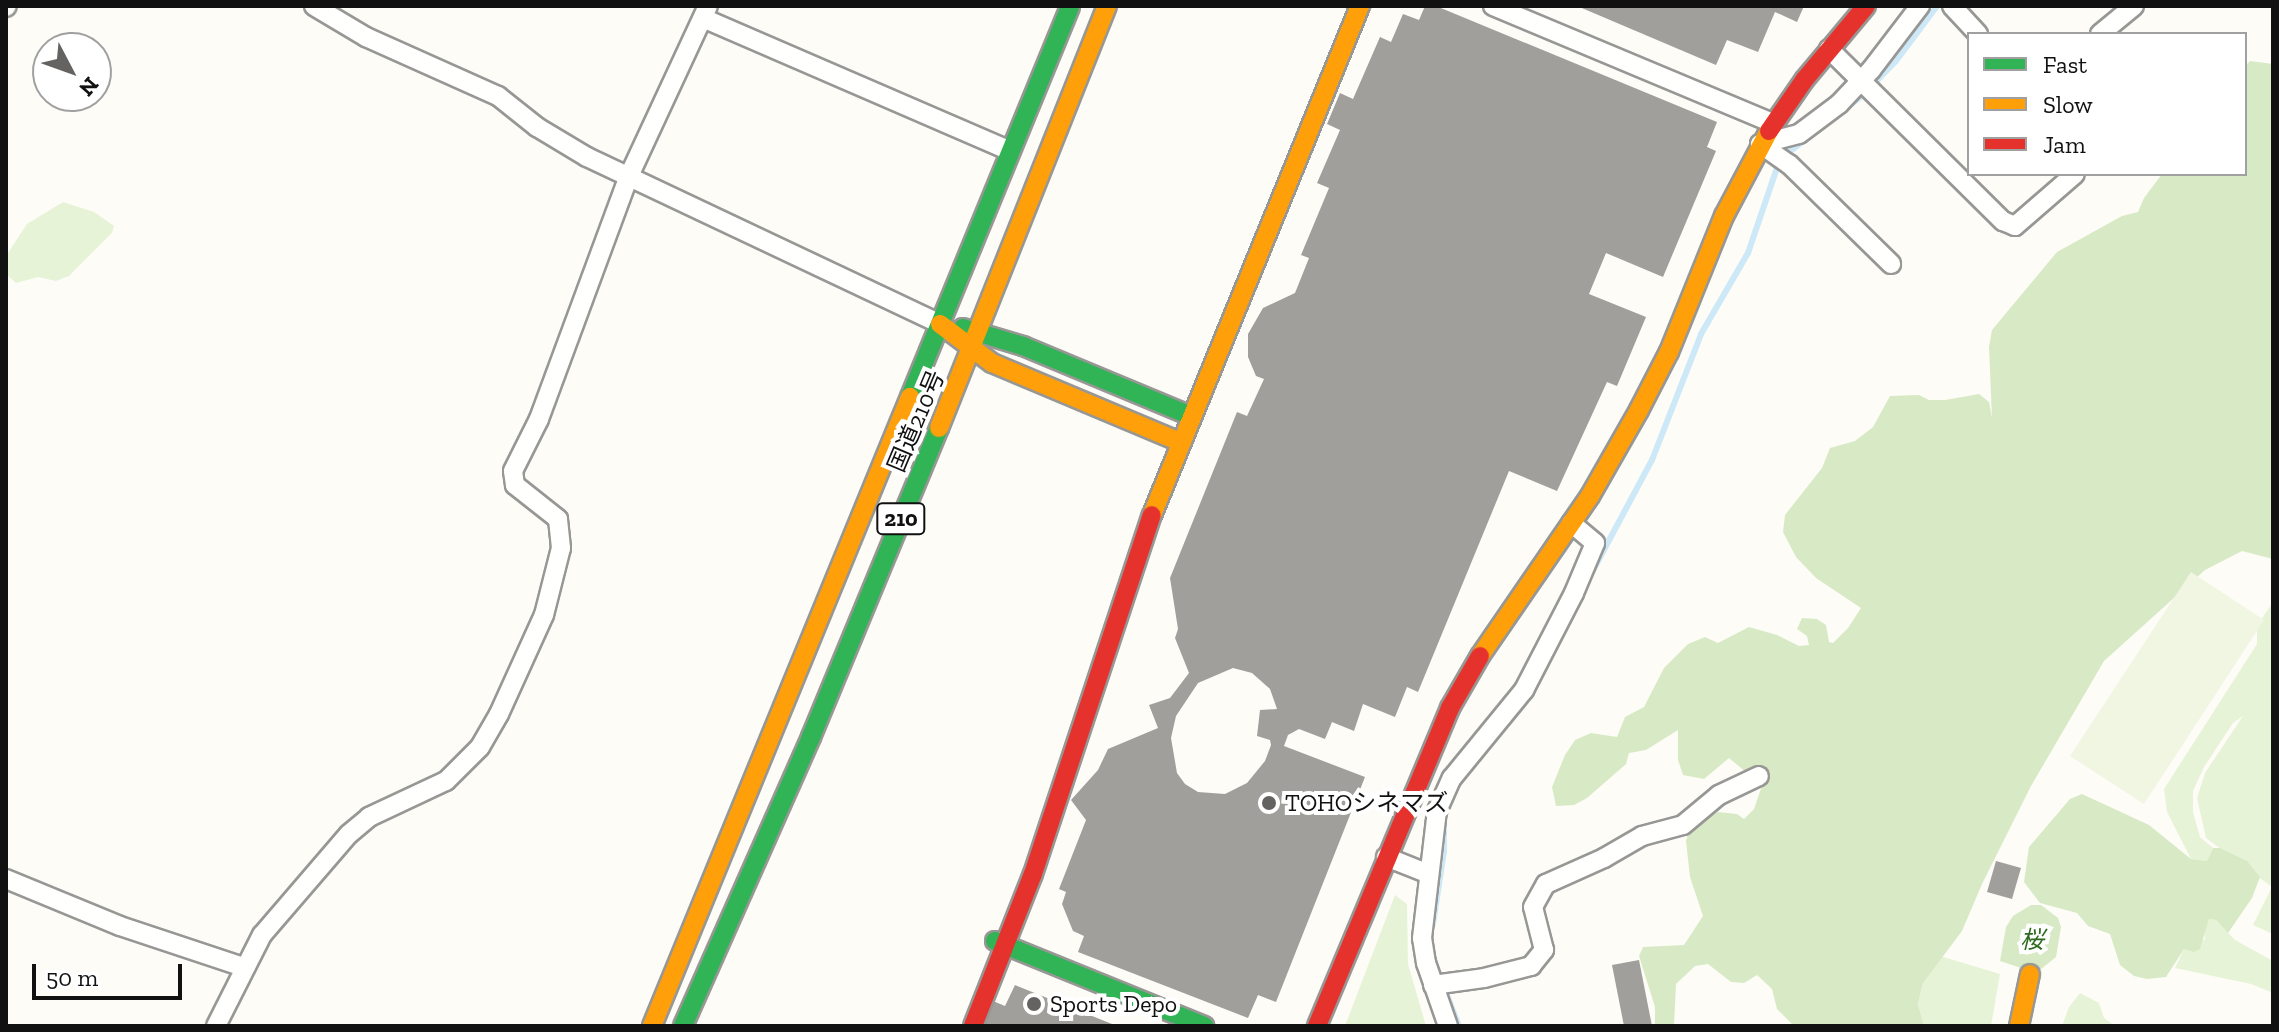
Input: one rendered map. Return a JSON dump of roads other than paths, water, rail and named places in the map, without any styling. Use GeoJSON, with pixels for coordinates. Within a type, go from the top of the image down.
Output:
{"type":"FeatureCollection","features":[{"type":"Feature","properties":{"kind":"main road","name":"国道210号"},"geometry":{"type":"LineString","coordinates":[[652,1026],[1070,6]]}},
{"type":"Feature","properties":{"kind":"main road","name":"国道210号"},"geometry":{"type":"LineString","coordinates":[[683,1026],[811,737],[980,331],[1107,6]]}},
{"type":"Feature","properties":{"kind":"main road"},"geometry":{"type":"LineString","coordinates":[[1185,413],[1344,6]]}},
{"type":"Feature","properties":{"kind":"main road"},"geometry":{"type":"LineString","coordinates":[[973,1026],[1174,439],[1360,6]]}},
{"type":"Feature","properties":{"kind":"main road"},"geometry":{"type":"LineString","coordinates":[[1317,1026],[1429,755],[1463,685],[1502,620],[1602,476],[1657,377],[1724,216],[1760,144],[1829,49],[1866,6]]}},
{"type":"Feature","properties":{"kind":"main road"},"geometry":{"type":"LineString","coordinates":[[940,324],[980,331],[1185,413]]}},
{"type":"Feature","properties":{"kind":"main road"},"geometry":{"type":"LineString","coordinates":[[940,324],[992,363],[1174,439]]}},
{"type":"Feature","properties":{"kind":"main road"},"geometry":{"type":"LineString","coordinates":[[961,1026],[1001,943]]}},
{"type":"Feature","properties":{"kind":"main road"},"geometry":{"type":"LineString","coordinates":[[1001,943],[1204,1026]]}},
{"type":"Feature","properties":{"kind":"main road"},"geometry":{"type":"LineString","coordinates":[[2019,1026],[2030,974]]}},
{"type":"Feature","properties":{"kind":"street"},"geometry":{"type":"LineString","coordinates":[[314,6],[366,37],[498,96],[549,135],[629,176],[940,324]]}},
{"type":"Feature","properties":{"kind":"street"},"geometry":{"type":"LineString","coordinates":[[1493,6],[1773,123]]}},
{"type":"Feature","properties":{"kind":"street"},"geometry":{"type":"LineString","coordinates":[[1760,144],[1799,134],[1867,86],[1920,6]]}},
{"type":"Feature","properties":{"kind":"street"},"geometry":{"type":"LineString","coordinates":[[1952,6],[1976,32]]}},
{"type":"Feature","properties":{"kind":"street"},"geometry":{"type":"LineString","coordinates":[[2102,32],[2134,6]]}},
{"type":"Feature","properties":{"kind":"street"},"geometry":{"type":"LineString","coordinates":[[216,1026],[243,967],[270,924],[359,824],[446,781],[480,747],[499,714],[544,615],[561,548],[558,519],[515,485],[511,476],[539,419],[629,176],[706,12],[1010,151]]}},
{"type":"Feature","properties":{"kind":"street"},"geometry":{"type":"LineString","coordinates":[[1829,49],[2003,221],[2015,226],[2073,176]]}},
{"type":"Feature","properties":{"kind":"street"},"geometry":{"type":"LineString","coordinates":[[1760,144],[1784,160],[1891,264]]}},
{"type":"Feature","properties":{"kind":"street"},"geometry":{"type":"LineString","coordinates":[[1448,1026],[1433,985],[1422,938],[1442,795],[1524,690],[1595,546],[1592,537],[1571,523]]}},
{"type":"Feature","properties":{"kind":"street"},"geometry":{"type":"LineString","coordinates":[[1433,985],[1484,978],[1531,966],[1544,950],[1533,907],[1546,884],[1604,858],[1642,836],[1683,825],[1731,788],[1759,776]]}},
{"type":"Feature","properties":{"kind":"street"},"geometry":{"type":"LineString","coordinates":[[1386,857],[1429,874]]}},
{"type":"Feature","properties":{"kind":"street"},"geometry":{"type":"LineString","coordinates":[[6,879],[120,926],[243,967]]}},
{"type":"Feature","properties":{"kind":"waterway"},"geometry":{"type":"LineString","coordinates":[[1590,576],[1652,460],[1701,334],[1748,253],[1777,168],[1789,152],[1863,95],[1896,61],[1937,6]]}},
{"type":"Feature","properties":{"kind":"waterway"},"geometry":{"type":"LineString","coordinates":[[1535,687],[1570,619]]}},
{"type":"Feature","properties":{"kind":"waterway"},"geometry":{"type":"LineString","coordinates":[[1509,722],[1525,703]]}},
{"type":"Feature","properties":{"kind":"waterway"},"geometry":{"type":"LineString","coordinates":[[1433,924],[1444,851],[1444,828]]}},
{"type":"Feature","properties":{"kind":"waterway"},"geometry":{"type":"LineString","coordinates":[[1443,985],[1459,1026]]}},
{"type":"Feature","properties":{"kind":"place","name":"TOHOシネマズ"},"geometry":{"type":"Point","coordinates":[1269,803]}},
{"type":"Feature","properties":{"kind":"place","name":"Sports Depo"},"geometry":{"type":"Point","coordinates":[1034,1004]}},
{"type":"Feature","properties":{"kind":"park label","name":"桜"},"geometry":{"type":"Point","coordinates":[2032,940]}}]}
